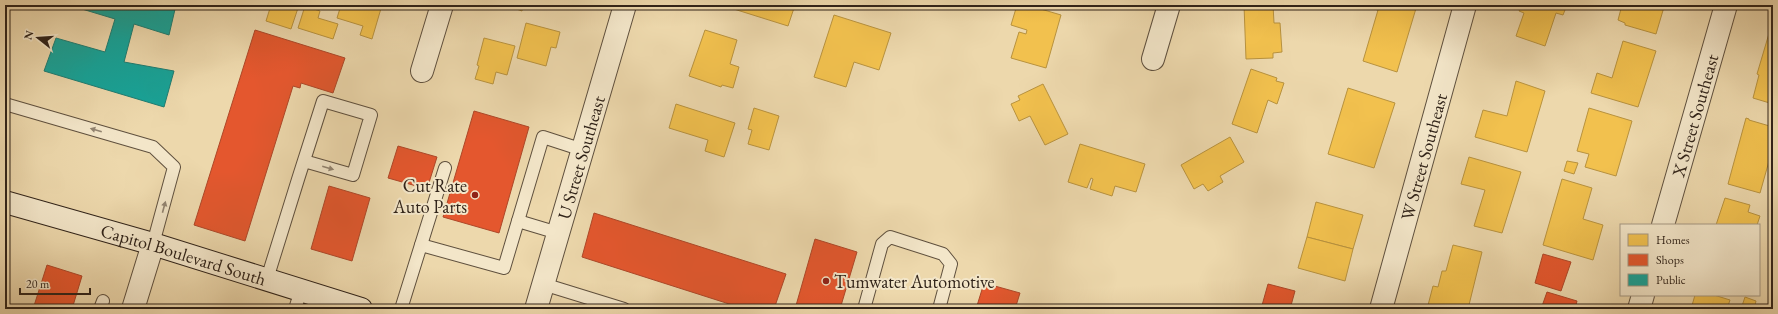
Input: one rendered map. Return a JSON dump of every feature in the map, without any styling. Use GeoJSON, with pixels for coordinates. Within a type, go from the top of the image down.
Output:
{"type":"FeatureCollection","features":[{"type":"Feature","properties":{"kind":"street"},"geometry":{"type":"LineString","coordinates":[[422,71],[442,5]]}},
{"type":"Feature","properties":{"kind":"street","name":"U Street Southeast"},"geometry":{"type":"LineString","coordinates":[[536,309],[625,5]]}},
{"type":"Feature","properties":{"kind":"street"},"geometry":{"type":"LineString","coordinates":[[1154,59],[1170,5]]}},
{"type":"Feature","properties":{"kind":"street","name":"W Street Southeast"},"geometry":{"type":"LineString","coordinates":[[1381,309],[1465,5]]}},
{"type":"Feature","properties":{"kind":"street","name":"X Street Southeast"},"geometry":{"type":"LineString","coordinates":[[1663,224],[1726,5]]}},
{"type":"Feature","properties":{"kind":"street","name":"Capitol Boulevard South"},"geometry":{"type":"LineString","coordinates":[[5,202],[153,244],[267,279],[298,300],[361,309]]}},
{"type":"Feature","properties":{"kind":"street"},"geometry":{"type":"LineString","coordinates":[[133,309],[153,244]]}},
{"type":"Feature","properties":{"kind":"street"},"geometry":{"type":"LineString","coordinates":[[1639,309],[1643,296]]}},
{"type":"Feature","properties":{"kind":"lane"},"geometry":{"type":"LineString","coordinates":[[267,279],[304,161],[323,101],[371,115],[353,175],[304,161]]}},
{"type":"Feature","properties":{"kind":"lane"},"geometry":{"type":"LineString","coordinates":[[5,104],[153,147],[174,167],[153,244]]}},
{"type":"Feature","properties":{"kind":"lane"},"geometry":{"type":"LineString","coordinates":[[421,245],[504,268],[544,137],[583,150]]}},
{"type":"Feature","properties":{"kind":"lane"},"geometry":{"type":"LineString","coordinates":[[401,309],[445,168]]}},
{"type":"Feature","properties":{"kind":"lane"},"geometry":{"type":"LineString","coordinates":[[518,221],[558,233]]}},
{"type":"Feature","properties":{"kind":"lane"},"geometry":{"type":"LineString","coordinates":[[864,309],[882,244],[890,237],[943,254],[952,264],[939,309]]}},
{"type":"Feature","properties":{"kind":"lane"},"geometry":{"type":"LineString","coordinates":[[544,284],[624,309]]}},
{"type":"Feature","properties":{"kind":"building: Homes"},"geometry":{"type":"Polygon","coordinates":[[[271,5],[299,5],[291,29],[266,21],[271,5]]]}},
{"type":"Feature","properties":{"kind":"building: Homes"},"geometry":{"type":"Polygon","coordinates":[[[341,5],[382,5],[372,39],[360,35],[363,26],[337,18],[341,5]]]}},
{"type":"Feature","properties":{"kind":"building: Homes"},"geometry":{"type":"Polygon","coordinates":[[[505,5],[523,5],[522,11],[505,5]]]}},
{"type":"Feature","properties":{"kind":"building: Homes"},"geometry":{"type":"Polygon","coordinates":[[[721,5],[795,5],[788,26],[721,5]]]}},
{"type":"Feature","properties":{"kind":"building: Homes"},"geometry":{"type":"Polygon","coordinates":[[[1017,5],[1034,9],[1034,7],[1061,15],[1046,68],[1011,58],[1019,32],[1026,34],[1027,30],[1011,25],[1017,5]]]}},
{"type":"Feature","properties":{"kind":"building: Homes"},"geometry":{"type":"Polygon","coordinates":[[[1244,5],[1273,5],[1274,23],[1280,23],[1282,52],[1273,53],[1273,58],[1246,59],[1244,5]]]}},
{"type":"Feature","properties":{"kind":"building: Homes"},"geometry":{"type":"Polygon","coordinates":[[[1370,5],[1417,5],[1397,72],[1363,61],[1378,10],[1369,8],[1370,5]]]}},
{"type":"Feature","properties":{"kind":"building: Homes"},"geometry":{"type":"Polygon","coordinates":[[[1522,5],[1567,5],[1563,15],[1556,13],[1545,46],[1516,36],[1524,13],[1519,11],[1522,5]]]}},
{"type":"Feature","properties":{"kind":"building: Homes"},"geometry":{"type":"Polygon","coordinates":[[[1622,5],[1666,5],[1664,7],[1656,34],[1625,25],[1625,23],[1618,20],[1622,5]]]}},
{"type":"Feature","properties":{"kind":"building: Homes"},"geometry":{"type":"Polygon","coordinates":[[[305,6],[320,11],[318,18],[338,24],[333,39],[298,28],[305,6]]]}},
{"type":"Feature","properties":{"kind":"building: Homes"},"geometry":{"type":"Polygon","coordinates":[[[834,15],[891,33],[879,70],[854,62],[846,87],[814,77],[834,15]]]}},
{"type":"Feature","properties":{"kind":"building: Homes"},"geometry":{"type":"Polygon","coordinates":[[[1773,20],[1773,104],[1753,98],[1759,75],[1757,74],[1773,20]]]}},
{"type":"Feature","properties":{"kind":"building: Homes"},"geometry":{"type":"Polygon","coordinates":[[[526,23],[560,32],[556,48],[551,47],[546,66],[517,58],[526,23]]]}},
{"type":"Feature","properties":{"kind":"building: Homes"},"geometry":{"type":"Polygon","coordinates":[[[705,30],[737,40],[730,64],[739,67],[733,88],[722,85],[721,87],[689,76],[705,30]]]}},
{"type":"Feature","properties":{"kind":"building: Homes"},"geometry":{"type":"Polygon","coordinates":[[[484,38],[515,46],[507,75],[496,72],[493,84],[475,79],[484,38]]]}},
{"type":"Feature","properties":{"kind":"building: Homes"},"geometry":{"type":"Polygon","coordinates":[[[1623,41],[1656,51],[1638,107],[1591,93],[1597,73],[1612,78],[1623,41]]]}},
{"type":"Feature","properties":{"kind":"building: Homes"},"geometry":{"type":"Polygon","coordinates":[[[1251,69],[1277,78],[1276,81],[1284,83],[1277,104],[1268,100],[1257,133],[1232,124],[1251,69]]]}},
{"type":"Feature","properties":{"kind":"building: Homes"},"geometry":{"type":"Polygon","coordinates":[[[1516,81],[1545,91],[1527,152],[1475,137],[1483,110],[1507,116],[1516,81]]]}},
{"type":"Feature","properties":{"kind":"building: Homes"},"geometry":{"type":"Polygon","coordinates":[[[1043,84],[1068,134],[1045,145],[1030,116],[1019,121],[1011,104],[1020,100],[1018,96],[1043,84]]]}},
{"type":"Feature","properties":{"kind":"building: Homes"},"geometry":{"type":"Polygon","coordinates":[[[1348,88],[1395,103],[1374,168],[1328,154],[1348,88]]]}},
{"type":"Feature","properties":{"kind":"building: Homes"},"geometry":{"type":"Polygon","coordinates":[[[676,104],[735,123],[724,157],[705,151],[708,140],[669,128],[676,104]]]}},
{"type":"Feature","properties":{"kind":"building: Homes"},"geometry":{"type":"Polygon","coordinates":[[[754,108],[779,116],[769,150],[748,144],[752,130],[748,129],[754,108]]]}},
{"type":"Feature","properties":{"kind":"building: Homes"},"geometry":{"type":"Polygon","coordinates":[[[1589,108],[1632,121],[1616,176],[1585,167],[1589,154],[1577,151],[1589,108]]]}},
{"type":"Feature","properties":{"kind":"building: Homes"},"geometry":{"type":"Polygon","coordinates":[[[1746,118],[1773,127],[1773,147],[1760,193],[1728,184],[1746,118]]]}},
{"type":"Feature","properties":{"kind":"building: Homes"},"geometry":{"type":"Polygon","coordinates":[[[1230,137],[1244,162],[1220,176],[1223,182],[1208,191],[1203,184],[1194,189],[1181,165],[1230,137]]]}},
{"type":"Feature","properties":{"kind":"building: Homes"},"geometry":{"type":"Polygon","coordinates":[[[1080,144],[1145,164],[1136,192],[1115,186],[1112,196],[1090,189],[1093,179],[1091,178],[1087,188],[1068,182],[1080,144]]]}},
{"type":"Feature","properties":{"kind":"building: Homes"},"geometry":{"type":"Polygon","coordinates":[[[1469,157],[1521,172],[1502,233],[1474,226],[1485,190],[1461,184],[1469,157]]]}},
{"type":"Feature","properties":{"kind":"building: Homes"},"geometry":{"type":"Polygon","coordinates":[[[1567,161],[1578,163],[1574,174],[1564,171],[1567,161]]]}},
{"type":"Feature","properties":{"kind":"building: Homes"},"geometry":{"type":"Polygon","coordinates":[[[1562,179],[1592,188],[1583,219],[1603,225],[1593,260],[1543,245],[1562,179]]]}},
{"type":"Feature","properties":{"kind":"building: Homes"},"geometry":{"type":"Polygon","coordinates":[[[1725,198],[1750,205],[1748,212],[1760,216],[1757,224],[1716,224],[1725,198]]]}},
{"type":"Feature","properties":{"kind":"building: Homes"},"geometry":{"type":"Polygon","coordinates":[[[1316,202],[1363,215],[1353,249],[1307,237],[1316,202]]]}},
{"type":"Feature","properties":{"kind":"building: Homes"},"geometry":{"type":"Polygon","coordinates":[[[1307,237],[1353,249],[1345,281],[1298,268],[1307,237]]]}},
{"type":"Feature","properties":{"kind":"building: Homes"},"geometry":{"type":"Polygon","coordinates":[[[1453,245],[1482,252],[1468,309],[1427,309],[1433,286],[1438,287],[1442,271],[1446,271],[1453,245]]]}},
{"type":"Feature","properties":{"kind":"building: Homes"},"geometry":{"type":"Polygon","coordinates":[[[1695,296],[1717,296],[1730,300],[1727,309],[1691,309],[1695,296]]]}},
{"type":"Feature","properties":{"kind":"building: Homes"},"geometry":{"type":"Polygon","coordinates":[[[1745,297],[1756,301],[1754,309],[1741,309],[1745,297]]]}},
{"type":"Feature","properties":{"kind":"building: Shops"},"geometry":{"type":"Polygon","coordinates":[[[255,30],[345,58],[333,93],[301,83],[300,88],[293,86],[245,241],[194,225],[255,30]]]}},
{"type":"Feature","properties":{"kind":"building: Shops"},"geometry":{"type":"Polygon","coordinates":[[[474,111],[529,127],[499,233],[443,217],[474,111]]]}},
{"type":"Feature","properties":{"kind":"building: Shops"},"geometry":{"type":"Polygon","coordinates":[[[398,146],[437,157],[427,189],[388,178],[398,146]]]}},
{"type":"Feature","properties":{"kind":"building: Shops"},"geometry":{"type":"Polygon","coordinates":[[[329,186],[370,198],[352,261],[311,249],[329,186]]]}},
{"type":"Feature","properties":{"kind":"building: Shops"},"geometry":{"type":"Polygon","coordinates":[[[594,213],[786,274],[774,309],[745,309],[582,257],[594,213]]]}},
{"type":"Feature","properties":{"kind":"building: Shops","name":"Tumwater Automotive"},"geometry":{"type":"Polygon","coordinates":[[[815,239],[857,252],[840,309],[795,309],[815,239]]]}},
{"type":"Feature","properties":{"kind":"building: Shops"},"geometry":{"type":"Polygon","coordinates":[[[1543,254],[1571,262],[1561,291],[1535,283],[1543,254]]]}},
{"type":"Feature","properties":{"kind":"building: Shops"},"geometry":{"type":"Polygon","coordinates":[[[47,265],[82,276],[72,309],[33,309],[47,265]]]}},
{"type":"Feature","properties":{"kind":"building: Shops"},"geometry":{"type":"Polygon","coordinates":[[[984,283],[1020,293],[1015,309],[976,309],[984,283]]]}},
{"type":"Feature","properties":{"kind":"building: Shops"},"geometry":{"type":"Polygon","coordinates":[[[1268,284],[1295,291],[1290,309],[1261,309],[1268,284]]]}},
{"type":"Feature","properties":{"kind":"building: Shops"},"geometry":{"type":"Polygon","coordinates":[[[1547,292],[1577,301],[1575,309],[1541,309],[1547,292]]]}},
{"type":"Feature","properties":{"kind":"building: Public"},"geometry":{"type":"Polygon","coordinates":[[[83,5],[176,5],[169,35],[134,24],[124,62],[174,71],[164,107],[44,71],[56,38],[105,52],[115,19],[82,9],[83,5]]]}},
{"type":"Feature","properties":{"kind":"place","name":"Cut Rate Auto Parts"},"geometry":{"type":"Point","coordinates":[475,195]}},
{"type":"Feature","properties":{"kind":"place","name":"Tumwater Automotive"},"geometry":{"type":"Point","coordinates":[826,281]}}]}
